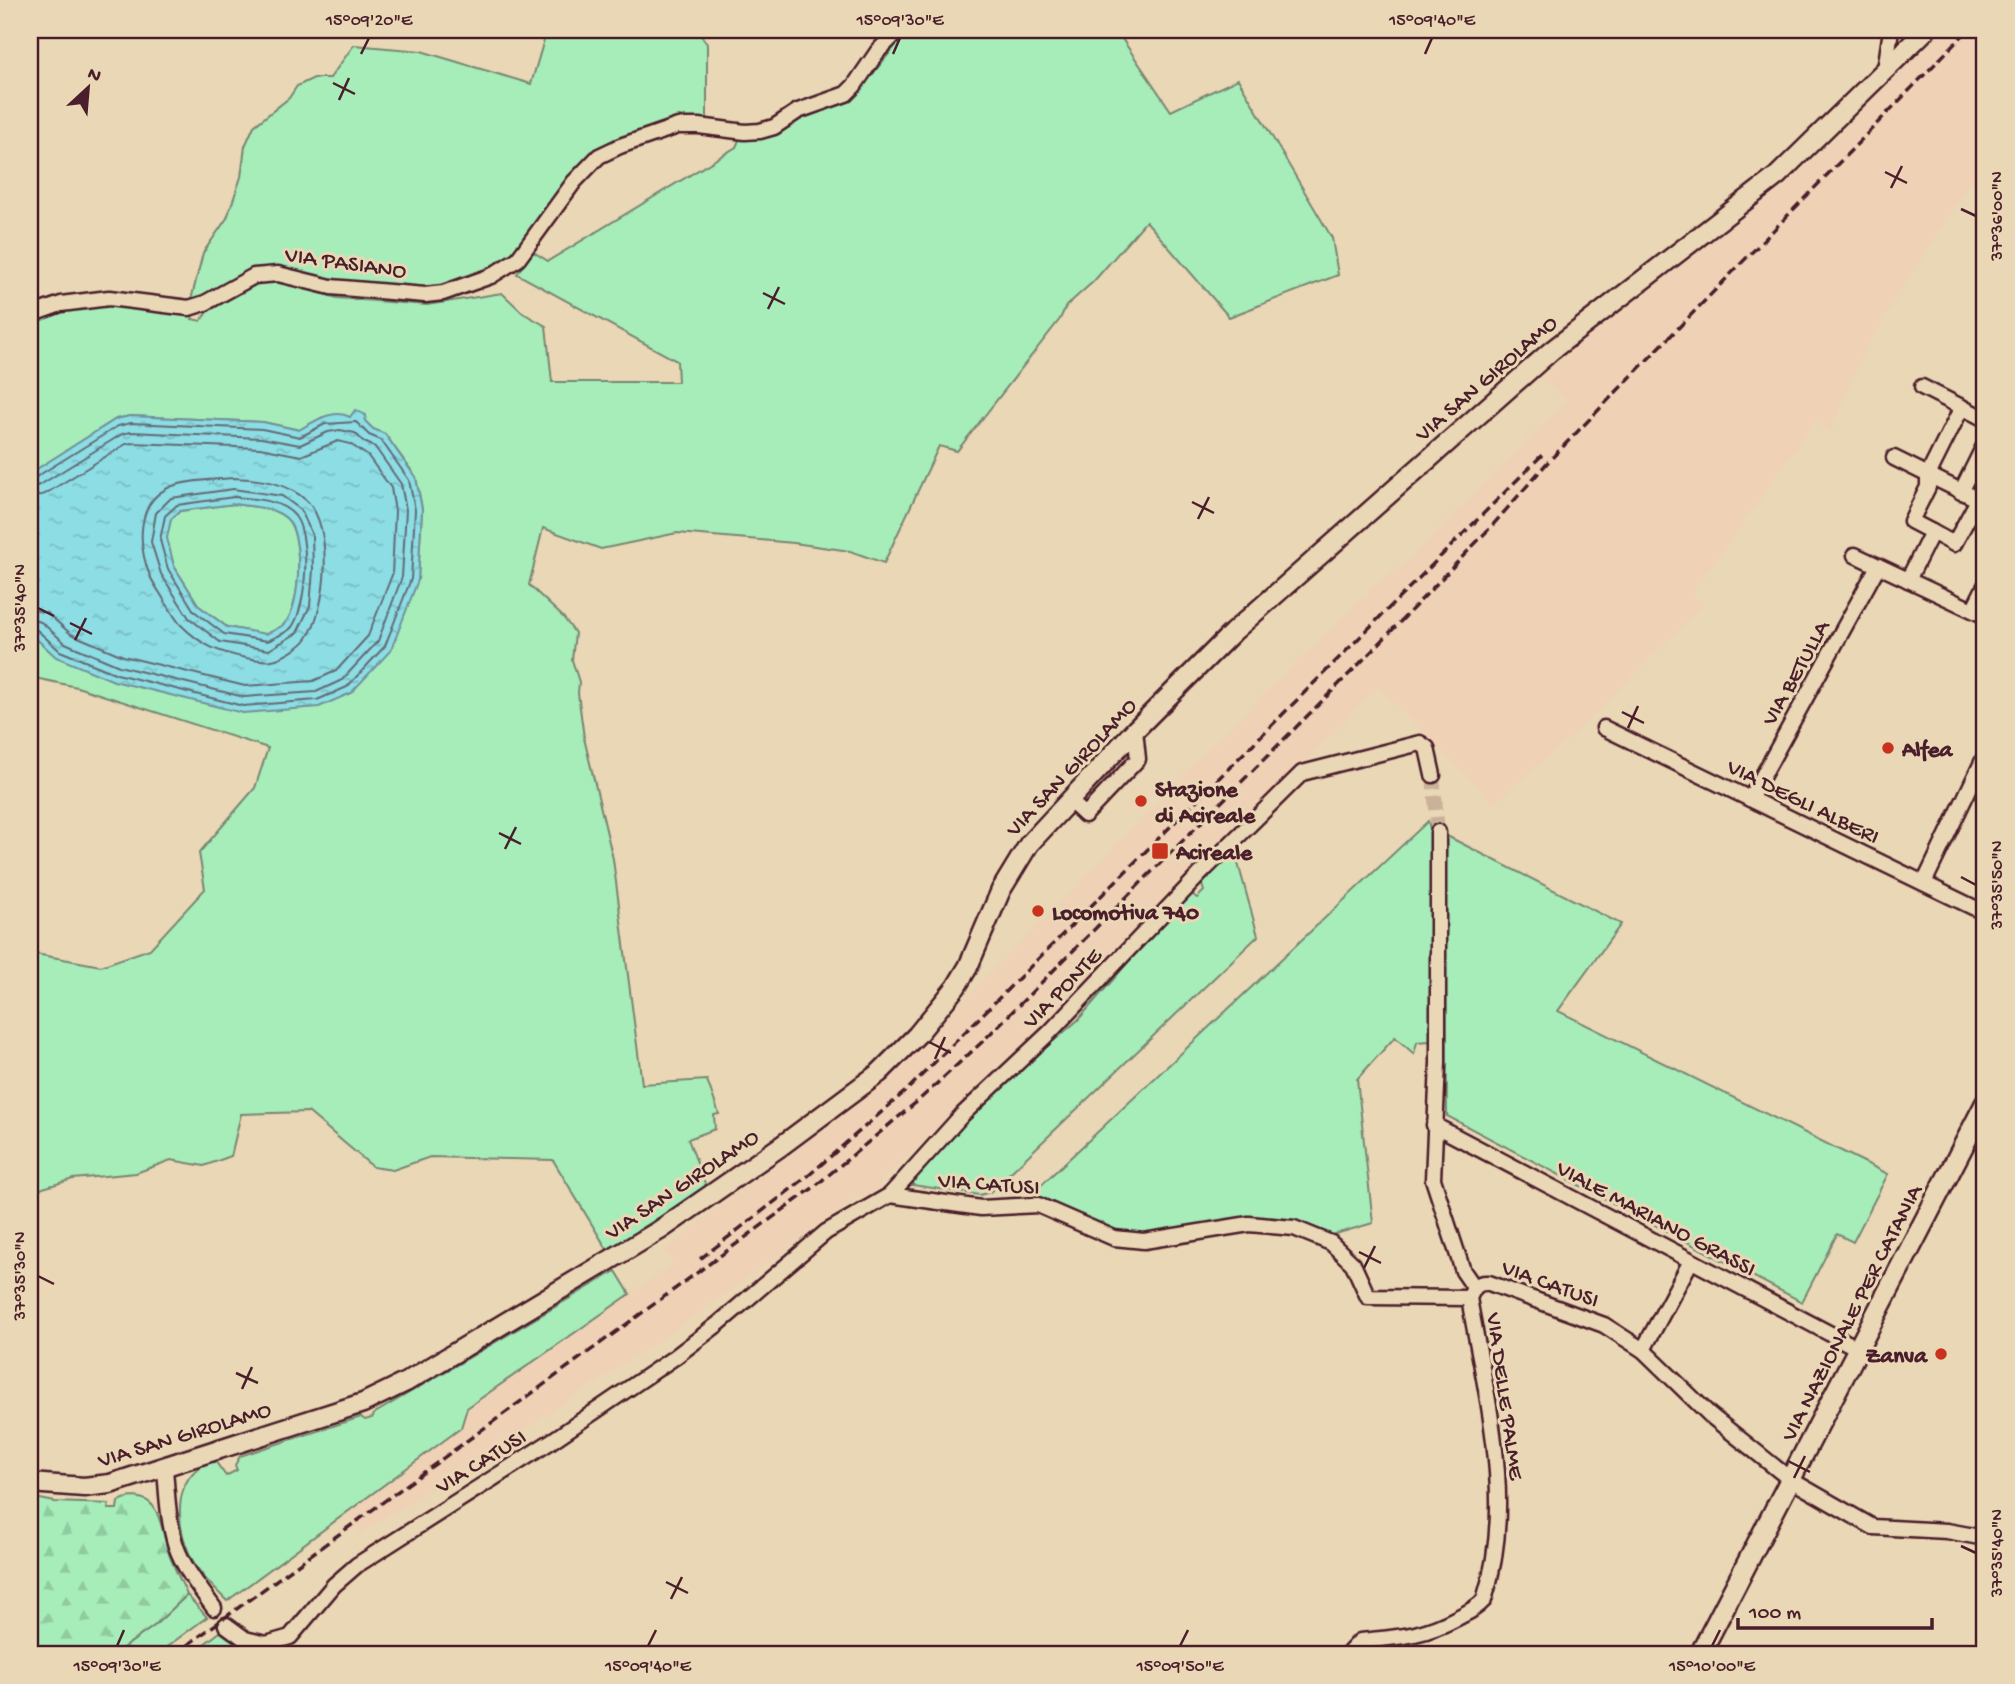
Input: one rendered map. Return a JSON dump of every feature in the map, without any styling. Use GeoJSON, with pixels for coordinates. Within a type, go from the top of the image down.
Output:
{"type":"FeatureCollection","features":[{"type":"Feature","properties":{"kind":"main road","name":"VIA NAZIONALE PER CATANIA"},"geometry":{"type":"LineString","coordinates":[[1700,1654],[1985,1104]]}},
{"type":"Feature","properties":{"kind":"street","name":"VIA PASIANO"},"geometry":{"type":"LineString","coordinates":[[30,315],[61,304],[109,298],[189,308],[205,303],[254,276],[278,274],[331,287],[425,295],[443,293],[491,276],[517,259],[574,182],[599,156],[678,126],[699,125],[745,132],[774,127],[798,111],[846,94],[878,51],[899,30]]}},
{"type":"Feature","properties":{"kind":"street"},"geometry":{"type":"LineString","coordinates":[[1885,71],[1891,30]]}},
{"type":"Feature","properties":{"kind":"street","name":"VIA SAN GIROLAMO"},"geometry":{"type":"LineString","coordinates":[[30,1483],[84,1487],[110,1484],[363,1403],[406,1382],[660,1230],[792,1138],[879,1073],[936,1015],[968,967],[1014,865],[1029,844],[1135,730],[1233,632],[1550,351],[1777,176],[1926,30]]}},
{"type":"Feature","properties":{"kind":"street"},"geometry":{"type":"LineString","coordinates":[[1922,387],[1985,419]]}},
{"type":"Feature","properties":{"kind":"street"},"geometry":{"type":"LineString","coordinates":[[1894,458],[1928,475],[1961,492],[1982,502],[1954,544],[1912,521],[1928,487],[1928,475],[1962,407]]}},
{"type":"Feature","properties":{"kind":"street"},"geometry":{"type":"LineString","coordinates":[[1961,492],[1985,444]]}},
{"type":"Feature","properties":{"kind":"street"},"geometry":{"type":"LineString","coordinates":[[1909,580],[1932,532]]}},
{"type":"Feature","properties":{"kind":"street"},"geometry":{"type":"LineString","coordinates":[[1855,555],[1979,613],[1985,586]]}},
{"type":"Feature","properties":{"kind":"street","name":"VIA BETULLA"},"geometry":{"type":"LineString","coordinates":[[1750,799],[1878,566]]}},
{"type":"Feature","properties":{"kind":"street","name":"VIA DEGLI ALBERI"},"geometry":{"type":"LineString","coordinates":[[1604,728],[1985,913]]}},
{"type":"Feature","properties":{"kind":"street"},"geometry":{"type":"LineString","coordinates":[[1069,800],[1084,815],[1138,760],[1135,730]]}},
{"type":"Feature","properties":{"kind":"street","name":"VIA PONTE"},"geometry":{"type":"LineString","coordinates":[[890,1195],[962,1115],[1050,1032],[1202,872],[1303,773],[1420,743],[1427,748],[1433,775]]}},
{"type":"Feature","properties":{"kind":"street"},"geometry":{"type":"LineString","coordinates":[[1924,883],[1985,757]]}},
{"type":"Feature","properties":{"kind":"street"},"geometry":{"type":"LineString","coordinates":[[1438,832],[1438,1063],[1433,1179],[1472,1292]]}},
{"type":"Feature","properties":{"kind":"street","name":"VIALE MARIANO GRASSI"},"geometry":{"type":"LineString","coordinates":[[1434,1125],[1859,1349]]}},
{"type":"Feature","properties":{"kind":"street","name":"VIA CATUSI"},"geometry":{"type":"LineString","coordinates":[[226,1625],[245,1639],[266,1644],[290,1637],[334,1585],[357,1565],[550,1442],[675,1357],[826,1232],[890,1195],[982,1208],[1038,1205],[1114,1238],[1144,1241],[1249,1224],[1294,1228],[1331,1243],[1353,1264],[1368,1297],[1472,1292],[1480,1282],[1489,1283],[1604,1325],[1643,1350],[1710,1415],[1791,1480],[1872,1527],[1947,1531],[1985,1538]]}},
{"type":"Feature","properties":{"kind":"street"},"geometry":{"type":"LineString","coordinates":[[1643,1350],[1691,1261]]}},
{"type":"Feature","properties":{"kind":"street","name":"VIA DELLE PALME"},"geometry":{"type":"LineString","coordinates":[[1348,1654],[1360,1641],[1408,1638],[1438,1629],[1479,1606],[1484,1600],[1498,1537],[1499,1478],[1472,1292]]}},
{"type":"Feature","properties":{"kind":"street"},"geometry":{"type":"LineString","coordinates":[[165,1468],[169,1514],[176,1546],[189,1574],[214,1608]]}},
{"type":"Feature","properties":{"kind":"shaded area"},"geometry":{"type":"Polygon","coordinates":[[[1942,30],[1985,30],[1985,158],[1865,349],[1830,433],[1816,420],[1691,595],[1704,604],[1584,725],[1494,803],[1378,687],[1197,871],[1048,1030],[880,1180],[880,1189],[859,1196],[685,1323],[454,1476],[360,1533],[347,1513],[461,1428],[467,1408],[674,1263],[665,1250],[896,1068],[1212,745],[1386,575],[1401,567],[1566,401],[1542,379],[1566,354],[1776,193],[1806,167],[1942,30]]]}},
{"type":"Feature","properties":{"kind":"green space"},"geometry":{"type":"Polygon","coordinates":[[[547,30],[697,30],[707,44],[707,122],[680,119],[618,142],[515,256],[441,291],[345,284],[296,271],[256,272],[190,304],[203,253],[227,218],[241,177],[245,146],[254,126],[289,98],[297,86],[314,78],[330,78],[354,45],[421,51],[531,84],[547,30]]]}},
{"type":"Feature","properties":{"kind":"green space"},"geometry":{"type":"Polygon","coordinates":[[[908,30],[1116,30],[1171,111],[1238,79],[1332,238],[1338,275],[1229,317],[1146,221],[1094,281],[1066,306],[1060,319],[957,451],[939,446],[884,563],[850,551],[794,543],[677,533],[601,549],[543,528],[529,585],[563,617],[575,633],[572,660],[579,682],[584,738],[613,859],[642,1084],[707,1080],[719,1114],[714,1115],[715,1129],[688,1139],[706,1186],[608,1251],[553,1160],[430,1157],[393,1170],[373,1167],[308,1112],[241,1114],[231,1156],[204,1166],[171,1160],[136,1173],[73,1179],[30,1192],[30,953],[101,966],[150,949],[205,889],[199,853],[255,788],[268,748],[77,687],[30,677],[30,633],[57,657],[243,713],[418,580],[422,509],[416,477],[385,434],[373,429],[365,421],[350,418],[323,417],[300,430],[263,422],[130,416],[116,419],[30,474],[30,323],[61,312],[116,304],[193,315],[192,319],[201,321],[207,312],[261,282],[277,280],[337,298],[427,305],[502,293],[523,313],[546,326],[552,382],[678,382],[677,361],[517,274],[532,251],[548,261],[736,147],[740,138],[767,137],[821,109],[851,101],[908,30]]]}},
{"type":"Feature","properties":{"kind":"green space"},"geometry":{"type":"Polygon","coordinates":[[[234,504],[280,514],[292,526],[296,539],[298,570],[294,602],[285,623],[266,635],[227,627],[199,606],[174,566],[166,538],[171,519],[180,511],[234,504]]]}},
{"type":"Feature","properties":{"kind":"green space"},"geometry":{"type":"Polygon","coordinates":[[[1428,821],[1431,832],[1430,1041],[1417,1042],[1414,1054],[1395,1037],[1357,1079],[1373,1223],[1332,1235],[1294,1223],[1128,1236],[1109,1230],[1103,1222],[1094,1223],[1035,1200],[1037,1189],[1428,821]]]}},
{"type":"Feature","properties":{"kind":"green space"},"geometry":{"type":"Polygon","coordinates":[[[1445,835],[1621,924],[1558,1011],[1888,1174],[1853,1242],[1837,1234],[1802,1302],[1447,1116],[1445,835]]]}},
{"type":"Feature","properties":{"kind":"green space"},"geometry":{"type":"Polygon","coordinates":[[[1233,845],[1258,936],[990,1192],[980,1195],[906,1184],[964,1118],[1078,1020],[1189,892],[1197,898],[1204,891],[1200,879],[1233,845]]]}},
{"type":"Feature","properties":{"kind":"green space"},"geometry":{"type":"Polygon","coordinates":[[[616,1271],[630,1294],[467,1408],[461,1428],[227,1601],[201,1573],[184,1540],[180,1512],[185,1486],[191,1475],[201,1466],[215,1461],[226,1476],[237,1470],[235,1465],[240,1456],[361,1417],[365,1420],[372,1418],[375,1413],[616,1271]]]}},
{"type":"Feature","properties":{"kind":"green space"},"geometry":{"type":"Polygon","coordinates":[[[30,1497],[55,1502],[109,1504],[108,1509],[117,1509],[118,1502],[126,1498],[136,1497],[149,1502],[159,1516],[169,1554],[187,1595],[154,1626],[114,1654],[30,1654],[30,1497]]]}},
{"type":"Feature","properties":{"kind":"green space"},"geometry":{"type":"Polygon","coordinates":[[[187,1595],[207,1617],[157,1654],[115,1654],[154,1626],[187,1595]]]}},
{"type":"Feature","properties":{"kind":"green space"},"geometry":{"type":"Polygon","coordinates":[[[220,1632],[236,1643],[252,1649],[268,1651],[286,1648],[277,1654],[191,1654],[220,1632]]]}},
{"type":"Feature","properties":{"kind":"water"},"geometry":{"type":"Polygon","coordinates":[[[355,410],[366,415],[365,421],[373,429],[385,434],[416,478],[422,509],[418,580],[391,650],[351,693],[319,707],[243,713],[114,681],[56,657],[30,633],[32,472],[116,419],[130,416],[263,422],[299,430],[331,415],[350,417],[355,410]],[[234,504],[180,511],[171,519],[167,538],[174,566],[199,606],[227,627],[266,634],[285,623],[294,602],[298,570],[296,538],[292,526],[280,514],[268,509],[234,504]]]}},
{"type":"Feature","properties":{"kind":"tunnel"},"geometry":{"type":"LineString","coordinates":[[1433,775],[1438,832]]}},
{"type":"Feature","properties":{"kind":"railway"},"geometry":{"type":"LineString","coordinates":[[175,1654],[813,1188],[919,1100],[981,1043],[1376,647],[1491,527],[1547,463],[1968,30]]}},
{"type":"Feature","properties":{"kind":"railway"},"geometry":{"type":"LineString","coordinates":[[700,1259],[808,1176],[908,1089],[1545,452]]}},
{"type":"Feature","properties":{"kind":"place","name":"Alfea"},"geometry":{"type":"Point","coordinates":[1888,748]}},
{"type":"Feature","properties":{"kind":"place","name":"Stazione di Acireale"},"geometry":{"type":"Point","coordinates":[1141,801]}},
{"type":"Feature","properties":{"kind":"place","name":"Acireale"},"geometry":{"type":"Point","coordinates":[1160,851]}},
{"type":"Feature","properties":{"kind":"place","name":"Locomotiva 740"},"geometry":{"type":"Point","coordinates":[1038,911]}},
{"type":"Feature","properties":{"kind":"place","name":"Zanva"},"geometry":{"type":"Point","coordinates":[1941,1354]}}]}
